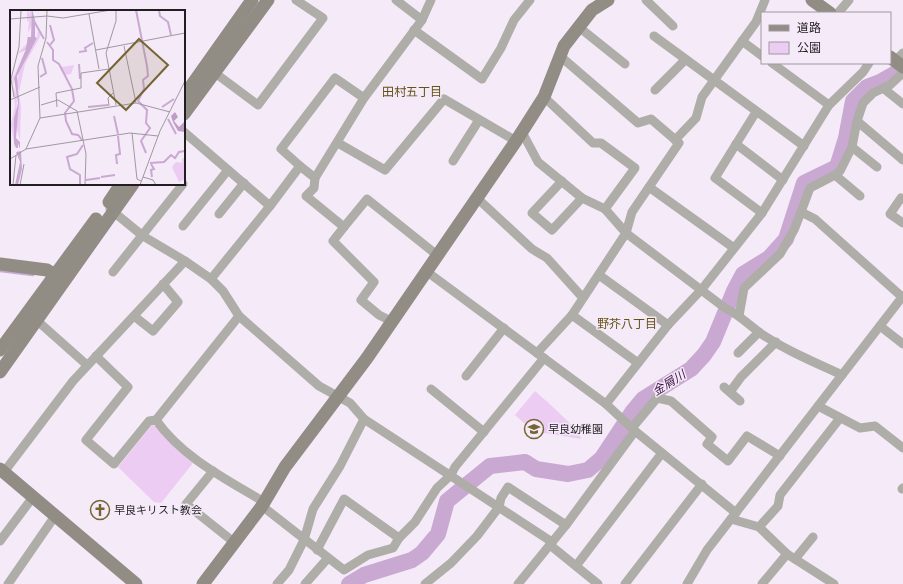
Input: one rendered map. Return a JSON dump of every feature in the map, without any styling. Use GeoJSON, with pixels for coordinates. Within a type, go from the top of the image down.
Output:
{"type":"FeatureCollection","features":[{"type":"Feature","properties":{"kind":"street"},"geometry":{"type":"LineString","coordinates":[[185,112],[252,0]]}},
{"type":"Feature","properties":{"kind":"street"},"geometry":{"type":"LineString","coordinates":[[185,95],[210,69],[268,0]]}},
{"type":"Feature","properties":{"kind":"street"},"geometry":{"type":"LineString","coordinates":[[210,69],[258,105],[323,18],[296,0]]}},
{"type":"Feature","properties":{"kind":"street"},"geometry":{"type":"LineString","coordinates":[[396,0],[422,20]]}},
{"type":"Feature","properties":{"kind":"street"},"geometry":{"type":"LineString","coordinates":[[344,227],[306,196],[314,188],[314,178],[338,143],[364,98],[422,20],[431,0]]}},
{"type":"Feature","properties":{"kind":"street"},"geometry":{"type":"LineString","coordinates":[[414,30],[482,79],[501,48],[514,20],[530,0]]}},
{"type":"Feature","properties":{"kind":"street"},"geometry":{"type":"LineString","coordinates":[[203,584],[263,504],[285,467],[339,397],[519,136],[544,97],[564,46],[580,28],[592,10],[608,0]]}},
{"type":"Feature","properties":{"kind":"street"},"geometry":{"type":"LineString","coordinates":[[646,0],[673,26]]}},
{"type":"Feature","properties":{"kind":"street"},"geometry":{"type":"LineString","coordinates":[[675,140],[696,118],[702,97],[756,22],[765,0]]}},
{"type":"Feature","properties":{"kind":"street"},"geometry":{"type":"LineString","coordinates":[[812,0],[829,12]]}},
{"type":"Feature","properties":{"kind":"street"},"geometry":{"type":"LineString","coordinates":[[839,12],[849,0]]}},
{"type":"Feature","properties":{"kind":"street"},"geometry":{"type":"LineString","coordinates":[[580,28],[610,56],[625,64]]}},
{"type":"Feature","properties":{"kind":"street"},"geometry":{"type":"LineString","coordinates":[[654,36],[713,81],[804,146]]}},
{"type":"Feature","properties":{"kind":"street"},"geometry":{"type":"LineString","coordinates":[[742,41],[761,55]]}},
{"type":"Feature","properties":{"kind":"street"},"geometry":{"type":"LineString","coordinates":[[156,420],[164,430],[192,457],[263,504],[304,540],[344,570],[368,555],[393,548],[399,538],[415,522],[437,488],[451,475],[455,467],[484,432],[572,315],[626,233],[632,212],[679,143],[650,119],[638,123],[560,56]]}},
{"type":"Feature","properties":{"kind":"street"},"geometry":{"type":"LineString","coordinates":[[655,90],[685,60]]}},
{"type":"Feature","properties":{"kind":"street"},"geometry":{"type":"LineString","coordinates":[[737,314],[744,288],[780,254],[794,230],[810,188],[835,176],[840,171],[852,147],[857,121],[863,102],[873,93],[890,85],[899,62]]}},
{"type":"Feature","properties":{"kind":"street"},"geometry":{"type":"LineString","coordinates":[[773,64],[829,105]]}},
{"type":"Feature","properties":{"kind":"street"},"geometry":{"type":"LineString","coordinates":[[606,404],[668,325],[702,289],[762,213],[829,105],[863,72],[868,64]]}},
{"type":"Feature","properties":{"kind":"street"},"geometry":{"type":"LineString","coordinates":[[314,178],[281,149],[335,78],[364,98]]}},
{"type":"Feature","properties":{"kind":"street"},"geometry":{"type":"LineString","coordinates":[[884,88],[903,104]]}},
{"type":"Feature","properties":{"kind":"street"},"geometry":{"type":"LineString","coordinates":[[544,97],[593,143],[600,142],[635,168],[605,209]]}},
{"type":"Feature","properties":{"kind":"street"},"geometry":{"type":"LineString","coordinates":[[338,143],[385,170],[444,99],[478,120],[519,136],[538,162],[582,198],[605,209],[626,233],[702,289],[725,308],[737,314],[759,332],[776,342],[842,375]]}},
{"type":"Feature","properties":{"kind":"street"},"geometry":{"type":"LineString","coordinates":[[756,112],[715,178],[762,213]]}},
{"type":"Feature","properties":{"kind":"street"},"geometry":{"type":"LineString","coordinates":[[453,161],[478,120]]}},
{"type":"Feature","properties":{"kind":"street"},"geometry":{"type":"LineString","coordinates":[[857,121],[903,160]]}},
{"type":"Feature","properties":{"kind":"street"},"geometry":{"type":"LineString","coordinates":[[185,133],[270,206]]}},
{"type":"Feature","properties":{"kind":"street"},"geometry":{"type":"LineString","coordinates":[[736,144],[783,180]]}},
{"type":"Feature","properties":{"kind":"street"},"geometry":{"type":"LineString","coordinates":[[852,147],[877,167]]}},
{"type":"Feature","properties":{"kind":"street"},"geometry":{"type":"LineString","coordinates":[[211,279],[300,166]]}},
{"type":"Feature","properties":{"kind":"street"},"geometry":{"type":"LineString","coordinates":[[183,226],[228,170]]}},
{"type":"Feature","properties":{"kind":"street"},"geometry":{"type":"LineString","coordinates":[[835,176],[860,196]]}},
{"type":"Feature","properties":{"kind":"street"},"geometry":{"type":"LineString","coordinates":[[562,181],[532,213],[552,230],[582,198]]}},
{"type":"Feature","properties":{"kind":"street"},"geometry":{"type":"LineString","coordinates":[[219,214],[244,183]]}},
{"type":"Feature","properties":{"kind":"street"},"geometry":{"type":"LineString","coordinates":[[0,350],[32,316],[109,208],[120,185]]}},
{"type":"Feature","properties":{"kind":"street"},"geometry":{"type":"LineString","coordinates":[[0,372],[55,275],[109,208],[132,185]]}},
{"type":"Feature","properties":{"kind":"street"},"geometry":{"type":"LineString","coordinates":[[113,272],[182,185]]}},
{"type":"Feature","properties":{"kind":"street"},"geometry":{"type":"LineString","coordinates":[[650,187],[734,248]]}},
{"type":"Feature","properties":{"kind":"street"},"geometry":{"type":"LineString","coordinates":[[477,198],[532,249],[547,258],[583,298]]}},
{"type":"Feature","properties":{"kind":"street"},"geometry":{"type":"LineString","coordinates":[[903,199],[901,198],[890,214],[903,223]]}},
{"type":"Feature","properties":{"kind":"street"},"geometry":{"type":"LineString","coordinates":[[392,321],[379,315],[361,300],[374,282],[333,241],[366,199],[437,255]]}},
{"type":"Feature","properties":{"kind":"street"},"geometry":{"type":"LineString","coordinates":[[109,208],[143,236],[185,261],[211,279],[224,291],[239,316],[318,386],[350,403],[364,418],[551,543],[598,584]]}},
{"type":"Feature","properties":{"kind":"street"},"geometry":{"type":"LineString","coordinates":[[687,584],[706,550],[903,296],[815,219],[801,212]]}},
{"type":"Feature","properties":{"kind":"street"},"geometry":{"type":"LineString","coordinates":[[136,584],[1,470],[87,365],[185,261]]}},
{"type":"Feature","properties":{"kind":"street"},"geometry":{"type":"LineString","coordinates":[[0,264],[47,270],[55,275]]}},
{"type":"Feature","properties":{"kind":"street"},"geometry":{"type":"LineString","coordinates":[[426,271],[606,404],[632,428],[702,484],[733,516],[759,527],[787,554],[834,584]]}},
{"type":"Feature","properties":{"kind":"street"},"geometry":{"type":"LineString","coordinates":[[599,275],[668,325]]}},
{"type":"Feature","properties":{"kind":"street"},"geometry":{"type":"LineString","coordinates":[[134,316],[152,331],[178,302],[163,284]]}},
{"type":"Feature","properties":{"kind":"street"},"geometry":{"type":"LineString","coordinates":[[572,315],[638,363]]}},
{"type":"Feature","properties":{"kind":"street"},"geometry":{"type":"LineString","coordinates":[[32,316],[87,365]]}},
{"type":"Feature","properties":{"kind":"street"},"geometry":{"type":"LineString","coordinates":[[96,356],[128,387],[86,440],[114,464],[149,421],[156,420],[239,316]]}},
{"type":"Feature","properties":{"kind":"street"},"geometry":{"type":"LineString","coordinates":[[880,326],[903,344]]}},
{"type":"Feature","properties":{"kind":"street"},"geometry":{"type":"LineString","coordinates":[[466,376],[504,328]]}},
{"type":"Feature","properties":{"kind":"street"},"geometry":{"type":"LineString","coordinates":[[738,353],[759,332]]}},
{"type":"Feature","properties":{"kind":"street"},"geometry":{"type":"LineString","coordinates":[[740,401],[727,389],[776,342]]}},
{"type":"Feature","properties":{"kind":"street"},"geometry":{"type":"LineString","coordinates":[[431,389],[484,432]]}},
{"type":"Feature","properties":{"kind":"street"},"geometry":{"type":"LineString","coordinates":[[522,583],[566,525],[632,428],[657,398],[672,401],[712,437],[707,444],[728,461],[747,436],[780,456]]}},
{"type":"Feature","properties":{"kind":"street"},"geometry":{"type":"LineString","coordinates":[[818,406],[860,428],[875,426],[903,448]]}},
{"type":"Feature","properties":{"kind":"street"},"geometry":{"type":"LineString","coordinates":[[277,584],[289,570],[304,540],[313,509],[340,466],[364,418]]}},
{"type":"Feature","properties":{"kind":"street"},"geometry":{"type":"LineString","coordinates":[[759,527],[778,506],[780,495],[840,418]]}},
{"type":"Feature","properties":{"kind":"street"},"geometry":{"type":"LineString","coordinates":[[576,566],[662,453]]}},
{"type":"Feature","properties":{"kind":"street"},"geometry":{"type":"LineString","coordinates":[[213,471],[186,504],[235,543]]}},
{"type":"Feature","properties":{"kind":"street"},"geometry":{"type":"LineString","coordinates":[[625,584],[702,484]]}},
{"type":"Feature","properties":{"kind":"street"},"geometry":{"type":"LineString","coordinates":[[425,584],[451,563],[477,536],[499,507],[501,498],[508,487],[566,525]]}},
{"type":"Feature","properties":{"kind":"street"},"geometry":{"type":"LineString","coordinates":[[0,541],[33,497]]}},
{"type":"Feature","properties":{"kind":"street"},"geometry":{"type":"LineString","coordinates":[[318,550],[344,499],[399,538]]}},
{"type":"Feature","properties":{"kind":"street"},"geometry":{"type":"LineString","coordinates":[[8,584],[55,516]]}},
{"type":"Feature","properties":{"kind":"street"},"geometry":{"type":"LineString","coordinates":[[795,559],[813,537]]}},
{"type":"Feature","properties":{"kind":"street"},"geometry":{"type":"LineString","coordinates":[[762,584],[787,554]]}},
{"type":"Feature","properties":{"kind":"street"},"geometry":{"type":"LineString","coordinates":[[305,584],[328,558]]}},
{"type":"Feature","properties":{"kind":"green space"},"geometry":{"type":"Polygon","coordinates":[[[535,391],[575,429],[581,439],[533,431],[515,415],[535,391]]]}},
{"type":"Feature","properties":{"kind":"green space"},"geometry":{"type":"Polygon","coordinates":[[[152,425],[157,427],[193,463],[161,503],[154,502],[118,467],[152,425]]]}},
{"type":"Feature","properties":{"kind":"waterway","name":"金屑川"},"geometry":{"type":"LineString","coordinates":[[349,584],[364,575],[412,560],[422,553],[438,534],[447,501],[490,466],[525,462],[536,469],[568,474],[588,470],[602,458],[633,411],[643,399],[691,369],[704,355],[713,342],[734,291],[743,274],[769,258],[786,239],[804,183],[837,167],[846,138],[853,101],[867,87],[896,73],[903,65]]}},
{"type":"Feature","properties":{"kind":"waterway"},"geometry":{"type":"LineString","coordinates":[[0,271],[33,275]]}},
{"type":"Feature","properties":{"kind":"place","name":"早良幼稚園"},"geometry":{"type":"Point","coordinates":[534,429]}},
{"type":"Feature","properties":{"kind":"place","name":"早良キリスト教会"},"geometry":{"type":"Point","coordinates":[100,510]}},
{"type":"Feature","properties":{"kind":"district","name":"田村五丁目"},"geometry":{"type":"Point","coordinates":[412,92]}},
{"type":"Feature","properties":{"kind":"district","name":"野芥八丁目"},"geometry":{"type":"Point","coordinates":[627,324]}}]}
